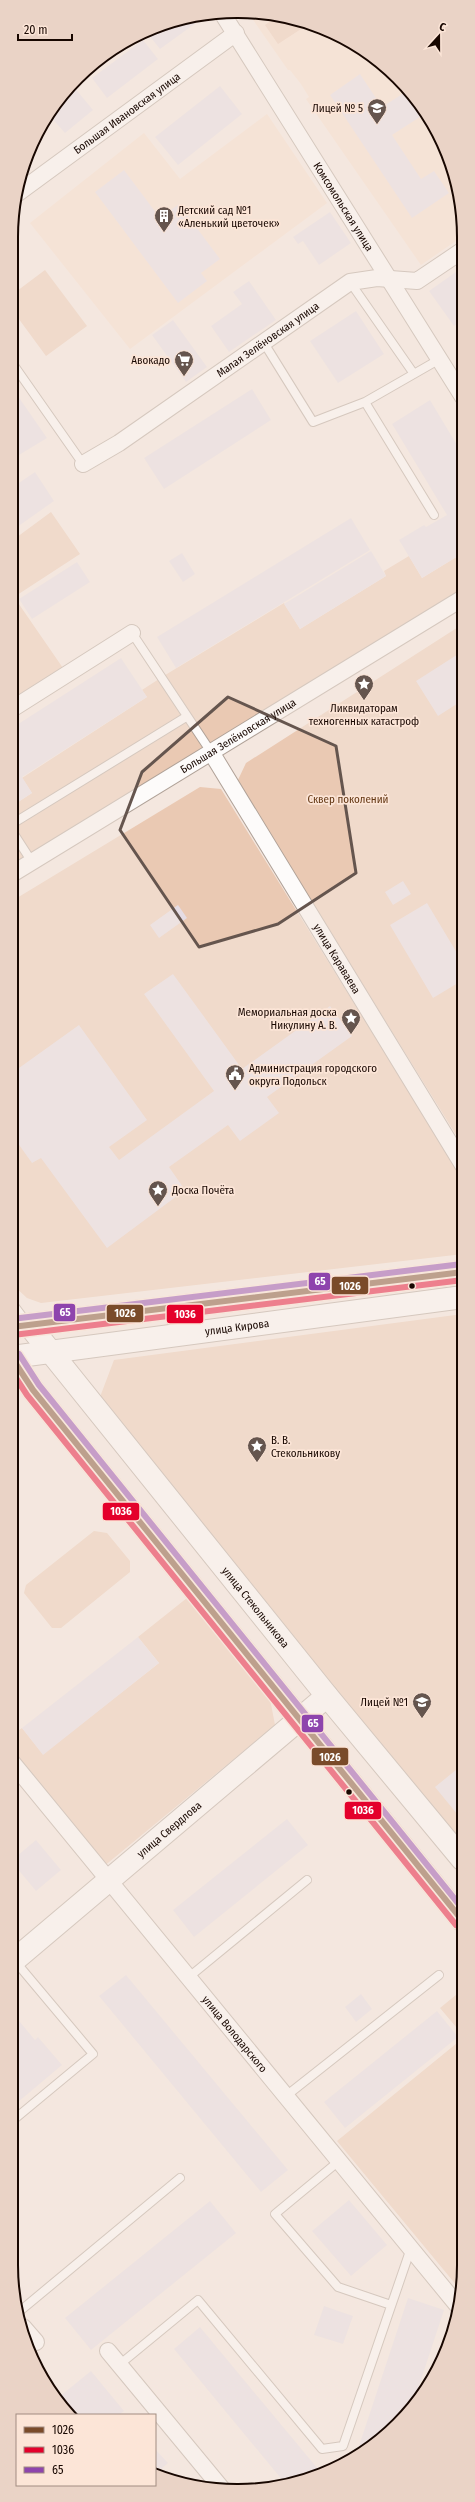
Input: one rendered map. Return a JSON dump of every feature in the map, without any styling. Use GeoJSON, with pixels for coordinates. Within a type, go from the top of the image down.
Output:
{"type":"FeatureCollection","features":[{"type":"Feature","properties":{"kind":"main road"},"geometry":{"type":"LineString","coordinates":[[18,1329],[457,1273]]}},
{"type":"Feature","properties":{"kind":"main road","name":"улица Кирова"},"geometry":{"type":"LineString","coordinates":[[18,1357],[52,1351],[457,1298]]}},
{"type":"Feature","properties":{"kind":"main road","name":"улица Стекольникова"},"geometry":{"type":"LineString","coordinates":[[18,1329],[52,1351],[75,1384],[327,1696],[457,1853]]}},
{"type":"Feature","properties":{"kind":"main road"},"geometry":{"type":"LineString","coordinates":[[18,1367],[33,1390],[457,1914]]}},
{"type":"Feature","properties":{"kind":"main road","name":"улица Свердлова"},"geometry":{"type":"LineString","coordinates":[[18,1958],[327,1696]]}},
{"type":"Feature","properties":{"kind":"street","name":"Комсомольская улица"},"geometry":{"type":"LineString","coordinates":[[225,18],[457,386]]}},
{"type":"Feature","properties":{"kind":"street","name":"Большая Ивановская улица"},"geometry":{"type":"LineString","coordinates":[[23,189],[236,33]]}},
{"type":"Feature","properties":{"kind":"street","name":"Малая Зелёновская улица"},"geometry":{"type":"LineString","coordinates":[[83,464],[119,443],[350,282],[377,278],[417,281],[457,255]]}},
{"type":"Feature","properties":{"kind":"street","name":"Большая Зелёновская улица"},"geometry":{"type":"LineString","coordinates":[[18,870],[457,602]]}},
{"type":"Feature","properties":{"kind":"street"},"geometry":{"type":"LineString","coordinates":[[18,705],[132,633]]}},
{"type":"Feature","properties":{"kind":"street","name":"улица Караваева"},"geometry":{"type":"LineString","coordinates":[[211,752],[457,1155]]}},
{"type":"Feature","properties":{"kind":"street","name":"улица Володарского"},"geometry":{"type":"LineString","coordinates":[[18,1768],[454,2301]]}},
{"type":"Feature","properties":{"kind":"street"},"geometry":{"type":"LineString","coordinates":[[30,2335],[36,2342]]}},
{"type":"Feature","properties":{"kind":"street"},"geometry":{"type":"LineString","coordinates":[[108,2351],[217,2483]]}},
{"type":"Feature","properties":{"kind":"lane"},"geometry":{"type":"LineString","coordinates":[[350,282],[414,374]]}},
{"type":"Feature","properties":{"kind":"lane"},"geometry":{"type":"LineString","coordinates":[[264,343],[313,422],[365,402],[440,358]]}},
{"type":"Feature","properties":{"kind":"lane"},"geometry":{"type":"LineString","coordinates":[[18,371],[83,464]]}},
{"type":"Feature","properties":{"kind":"lane"},"geometry":{"type":"LineString","coordinates":[[365,402],[434,515]]}},
{"type":"Feature","properties":{"kind":"lane"},"geometry":{"type":"LineString","coordinates":[[132,633],[186,717],[211,752]]}},
{"type":"Feature","properties":{"kind":"lane"},"geometry":{"type":"LineString","coordinates":[[18,820],[186,717]]}},
{"type":"Feature","properties":{"kind":"lane"},"geometry":{"type":"LineString","coordinates":[[18,840],[32,862]]}},
{"type":"Feature","properties":{"kind":"lane"},"geometry":{"type":"LineString","coordinates":[[189,1978],[306,1880]]}},
{"type":"Feature","properties":{"kind":"lane"},"geometry":{"type":"LineString","coordinates":[[18,1968],[93,2054],[18,2116]]}},
{"type":"Feature","properties":{"kind":"lane"},"geometry":{"type":"LineString","coordinates":[[286,2096],[439,1974]]}},
{"type":"Feature","properties":{"kind":"lane"},"geometry":{"type":"LineString","coordinates":[[339,2161],[275,2214],[338,2287],[391,2305]]}},
{"type":"Feature","properties":{"kind":"lane"},"geometry":{"type":"LineString","coordinates":[[22,2309],[180,2178]]}},
{"type":"Feature","properties":{"kind":"lane"},"geometry":{"type":"LineString","coordinates":[[119,2365],[198,2300],[322,2449],[343,2446],[411,2248]]}},
{"type":"Feature","properties":{"kind":"highlighted area"},"geometry":{"type":"Polygon","coordinates":[[[228,697],[336,746],[356,873],[278,924],[199,947],[120,830],[142,772],[228,697]]]}},
{"type":"Feature","properties":{"kind":"shaded area","name":"Лицей № 5"},"geometry":{"type":"Polygon","coordinates":[[[252,18],[294,25],[335,41],[371,63],[393,82],[412,104],[428,128],[440,154],[450,181],[453,195],[457,223],[457,240],[421,265],[306,99],[309,97],[301,84],[290,70],[288,70],[252,18]]]}},
{"type":"Feature","properties":{"kind":"shaded area"},"geometry":{"type":"Polygon","coordinates":[[[267,114],[327,203],[130,349],[30,223],[144,133],[180,179],[267,114]]]}},
{"type":"Feature","properties":{"kind":"green space"},"geometry":{"type":"Polygon","coordinates":[[[271,21],[302,28],[278,44],[265,25],[271,21]]]}},
{"type":"Feature","properties":{"kind":"green space"},"geometry":{"type":"Polygon","coordinates":[[[45,270],[87,326],[46,356],[18,318],[18,290],[45,270]]]}},
{"type":"Feature","properties":{"kind":"green space"},"geometry":{"type":"Polygon","coordinates":[[[51,512],[80,554],[18,594],[18,536],[51,512]]]}},
{"type":"Feature","properties":{"kind":"green space"},"geometry":{"type":"Polygon","coordinates":[[[409,556],[422,578],[457,557],[457,595],[210,746],[162,677],[284,603],[300,629],[386,576],[384,571],[409,556]]]}},
{"type":"Feature","properties":{"kind":"green space"},"geometry":{"type":"Polygon","coordinates":[[[18,603],[65,671],[18,702],[18,603]]]}},
{"type":"Feature","properties":{"kind":"green space","name":"Сквер поколений"},"geometry":{"type":"Polygon","coordinates":[[[457,628],[457,1136],[237,782],[246,763],[457,628]]]}},
{"type":"Feature","properties":{"kind":"green space"},"geometry":{"type":"Polygon","coordinates":[[[159,679],[206,750],[18,863],[18,802],[32,793],[22,778],[147,697],[142,690],[159,679]]]}},
{"type":"Feature","properties":{"kind":"green space"},"geometry":{"type":"Polygon","coordinates":[[[200,787],[221,789],[457,1169],[457,1255],[41,1303],[27,1298],[18,1290],[18,897],[200,787]]]}},
{"type":"Feature","properties":{"kind":"green space"},"geometry":{"type":"Polygon","coordinates":[[[457,1315],[457,1842],[100,1397],[114,1360],[457,1315]]]}},
{"type":"Feature","properties":{"kind":"green space"},"geometry":{"type":"Polygon","coordinates":[[[94,1531],[107,1533],[130,1561],[130,1572],[61,1628],[52,1628],[24,1593],[26,1585],[94,1531]]]}},
{"type":"Feature","properties":{"kind":"green space"},"geometry":{"type":"Polygon","coordinates":[[[187,1598],[270,1699],[275,1725],[103,1867],[18,1764],[18,1731],[22,1728],[43,1754],[159,1663],[138,1637],[187,1598]]]}},
{"type":"Feature","properties":{"kind":"green space"},"geometry":{"type":"Polygon","coordinates":[[[457,1994],[457,2028],[440,2008],[457,1994]]]}},
{"type":"Feature","properties":{"kind":"green space"},"geometry":{"type":"Polygon","coordinates":[[[457,2043],[456,2285],[337,2141],[457,2043]]]}},
{"type":"Feature","properties":{"kind":"building"},"geometry":{"type":"Polygon","coordinates":[[[195,22],[196,23],[160,49],[150,37],[181,25],[195,22]]]}},
{"type":"Feature","properties":{"kind":"building"},"geometry":{"type":"Polygon","coordinates":[[[143,40],[158,59],[107,98],[92,78],[143,40]]]}},
{"type":"Feature","properties":{"kind":"building"},"geometry":{"type":"Polygon","coordinates":[[[360,74],[382,107],[403,93],[420,117],[392,135],[421,179],[434,171],[449,193],[412,218],[330,95],[360,74]]]}},
{"type":"Feature","properties":{"kind":"building"},"geometry":{"type":"Polygon","coordinates":[[[220,86],[242,114],[178,165],[155,137],[220,86]]]}},
{"type":"Feature","properties":{"kind":"building"},"geometry":{"type":"Polygon","coordinates":[[[76,89],[93,110],[65,133],[53,119],[76,89]]]}},
{"type":"Feature","properties":{"kind":"building","name":"Детский сад №1 «Аленький цветочек»"},"geometry":{"type":"Polygon","coordinates":[[[124,170],[160,218],[179,204],[220,259],[201,273],[207,281],[178,303],[95,192],[124,170]]]}},
{"type":"Feature","properties":{"kind":"building"},"geometry":{"type":"Polygon","coordinates":[[[330,212],[351,243],[319,265],[303,241],[298,244],[293,237],[330,212]]]}},
{"type":"Feature","properties":{"kind":"building"},"geometry":{"type":"Polygon","coordinates":[[[457,271],[457,324],[454,326],[429,291],[457,271]]]}},
{"type":"Feature","properties":{"kind":"building"},"geometry":{"type":"Polygon","coordinates":[[[249,281],[276,320],[229,352],[211,326],[242,304],[233,292],[249,281]]]}},
{"type":"Feature","properties":{"kind":"building"},"geometry":{"type":"Polygon","coordinates":[[[356,311],[384,354],[338,383],[310,341],[356,311]]]}},
{"type":"Feature","properties":{"kind":"building"},"geometry":{"type":"Polygon","coordinates":[[[173,320],[207,367],[186,382],[152,335],[173,320]]]}},
{"type":"Feature","properties":{"kind":"building"},"geometry":{"type":"Polygon","coordinates":[[[252,389],[271,420],[164,489],[144,458],[252,389]]]}},
{"type":"Feature","properties":{"kind":"building"},"geometry":{"type":"Polygon","coordinates":[[[18,396],[47,438],[19,455],[18,453],[18,396]]]}},
{"type":"Feature","properties":{"kind":"building"},"geometry":{"type":"Polygon","coordinates":[[[430,400],[457,445],[457,557],[422,578],[399,540],[424,525],[426,527],[447,515],[392,424],[430,400]]]}},
{"type":"Feature","properties":{"kind":"building"},"geometry":{"type":"Polygon","coordinates":[[[35,472],[54,501],[18,526],[18,484],[35,472]]]}},
{"type":"Feature","properties":{"kind":"building"},"geometry":{"type":"Polygon","coordinates":[[[351,518],[370,550],[176,668],[157,637],[351,518]]]}},
{"type":"Feature","properties":{"kind":"building"},"geometry":{"type":"Polygon","coordinates":[[[371,551],[386,576],[300,629],[284,604],[371,551]]]}},
{"type":"Feature","properties":{"kind":"building"},"geometry":{"type":"Polygon","coordinates":[[[182,553],[195,574],[183,582],[169,561],[182,553]]]}},
{"type":"Feature","properties":{"kind":"building"},"geometry":{"type":"Polygon","coordinates":[[[77,562],[90,582],[32,619],[19,599],[77,562]]]}},
{"type":"Feature","properties":{"kind":"building"},"geometry":{"type":"Polygon","coordinates":[[[457,655],[457,704],[438,716],[416,681],[457,655]]]}},
{"type":"Feature","properties":{"kind":"building"},"geometry":{"type":"Polygon","coordinates":[[[121,658],[147,697],[22,777],[32,793],[18,802],[18,724],[121,658]]]}},
{"type":"Feature","properties":{"kind":"building"},"geometry":{"type":"Polygon","coordinates":[[[403,881],[411,894],[393,905],[385,892],[403,881]]]}},
{"type":"Feature","properties":{"kind":"building"},"geometry":{"type":"Polygon","coordinates":[[[427,903],[457,953],[457,984],[433,998],[390,925],[427,903]]]}},
{"type":"Feature","properties":{"kind":"building"},"geometry":{"type":"Polygon","coordinates":[[[178,905],[187,918],[159,938],[150,925],[178,905]]]}},
{"type":"Feature","properties":{"kind":"building"},"geometry":{"type":"Polygon","coordinates":[[[173,974],[242,1069],[330,1006],[352,1036],[267,1097],[279,1113],[240,1141],[228,1125],[169,1167],[185,1190],[107,1248],[41,1158],[32,1163],[18,1143],[18,1069],[79,1025],[147,1120],[109,1147],[119,1160],[214,1091],[144,994],[173,974]]]}},
{"type":"Feature","properties":{"kind":"building"},"geometry":{"type":"Polygon","coordinates":[[[138,1637],[159,1663],[43,1755],[22,1728],[138,1637]]]}},
{"type":"Feature","properties":{"kind":"building"},"geometry":{"type":"Polygon","coordinates":[[[457,1769],[457,1814],[435,1787],[457,1769]]]}},
{"type":"Feature","properties":{"kind":"building"},"geometry":{"type":"Polygon","coordinates":[[[287,1819],[308,1845],[194,1937],[173,1910],[287,1819]]]}},
{"type":"Feature","properties":{"kind":"building"},"geometry":{"type":"Polygon","coordinates":[[[36,1840],[61,1870],[36,1891],[18,1869],[18,1855],[36,1840]]]}},
{"type":"Feature","properties":{"kind":"building"},"geometry":{"type":"Polygon","coordinates":[[[126,1975],[288,2170],[261,2192],[99,1996],[126,1975]]]}},
{"type":"Feature","properties":{"kind":"building"},"geometry":{"type":"Polygon","coordinates":[[[361,1994],[372,2009],[356,2022],[345,2007],[361,1994]]]}},
{"type":"Feature","properties":{"kind":"building"},"geometry":{"type":"Polygon","coordinates":[[[437,2011],[457,2036],[457,2038],[345,2128],[324,2102],[437,2011]]]}},
{"type":"Feature","properties":{"kind":"building"},"geometry":{"type":"Polygon","coordinates":[[[18,2020],[35,2040],[38,2037],[62,2065],[18,2102],[18,2020]]]}},
{"type":"Feature","properties":{"kind":"building"},"geometry":{"type":"Polygon","coordinates":[[[349,2200],[387,2245],[351,2276],[312,2231],[349,2200]]]}},
{"type":"Feature","properties":{"kind":"building"},"geometry":{"type":"Polygon","coordinates":[[[210,2201],[236,2233],[91,2350],[65,2318],[210,2201]]]}},
{"type":"Feature","properties":{"kind":"building"},"geometry":{"type":"Polygon","coordinates":[[[408,2298],[444,2310],[418,2389],[393,2420],[371,2439],[359,2447],[408,2298]]]}},
{"type":"Feature","properties":{"kind":"building"},"geometry":{"type":"Polygon","coordinates":[[[324,2306],[353,2316],[343,2344],[314,2335],[324,2306]]]}},
{"type":"Feature","properties":{"kind":"building"},"geometry":{"type":"Polygon","coordinates":[[[200,2327],[317,2468],[282,2480],[174,2349],[200,2327]]]}},
{"type":"Feature","properties":{"kind":"building"},"geometry":{"type":"Polygon","coordinates":[[[91,2371],[124,2411],[120,2414],[77,2414],[61,2395],[91,2371]]]}},
{"type":"Feature","properties":{"kind":"building"},"geometry":{"type":"Polygon","coordinates":[[[156,2450],[168,2463],[161,2470],[156,2468],[156,2450]]]}},
{"type":"Feature","properties":{"kind":"transit line","name":"65"},"geometry":{"type":"LineString","coordinates":[[18,1318],[457,1265]]}},
{"type":"Feature","properties":{"kind":"transit line","name":"1026"},"geometry":{"type":"LineString","coordinates":[[18,1326],[457,1273]]}},
{"type":"Feature","properties":{"kind":"transit line","name":"1036"},"geometry":{"type":"LineString","coordinates":[[18,1334],[457,1281]]}},
{"type":"Feature","properties":{"kind":"transit line","name":"65"},"geometry":{"type":"LineString","coordinates":[[19,1354],[39,1385],[457,1902]]}},
{"type":"Feature","properties":{"kind":"transit line","name":"1026"},"geometry":{"type":"LineString","coordinates":[[18,1367],[33,1390],[457,1914]]}},
{"type":"Feature","properties":{"kind":"transit line","name":"1036"},"geometry":{"type":"LineString","coordinates":[[18,1381],[27,1395],[456,1925]]}},
{"type":"Feature","properties":{"kind":"place","name":"Лицей № 5"},"geometry":{"type":"Point","coordinates":[377,125]}},
{"type":"Feature","properties":{"kind":"place","name":"Детский сад №1 «Аленький цветочек»"},"geometry":{"type":"Point","coordinates":[164,233]}},
{"type":"Feature","properties":{"kind":"place","name":"Авокадо"},"geometry":{"type":"Point","coordinates":[184,377]}},
{"type":"Feature","properties":{"kind":"place","name":"Ликвидаторам техногенных катастроф"},"geometry":{"type":"Point","coordinates":[364,701]}},
{"type":"Feature","properties":{"kind":"place","name":"Мемориальная доска Никулину А. В."},"geometry":{"type":"Point","coordinates":[351,1035]}},
{"type":"Feature","properties":{"kind":"place","name":"Администрация городского округа Подольск"},"geometry":{"type":"Point","coordinates":[235,1091]}},
{"type":"Feature","properties":{"kind":"place","name":"Доска Почёта"},"geometry":{"type":"Point","coordinates":[158,1207]}},
{"type":"Feature","properties":{"kind":"place","name":"В. В. Стекольникову"},"geometry":{"type":"Point","coordinates":[257,1463]}},
{"type":"Feature","properties":{"kind":"place","name":"Лицeй №1"},"geometry":{"type":"Point","coordinates":[422,1719]}}]}
